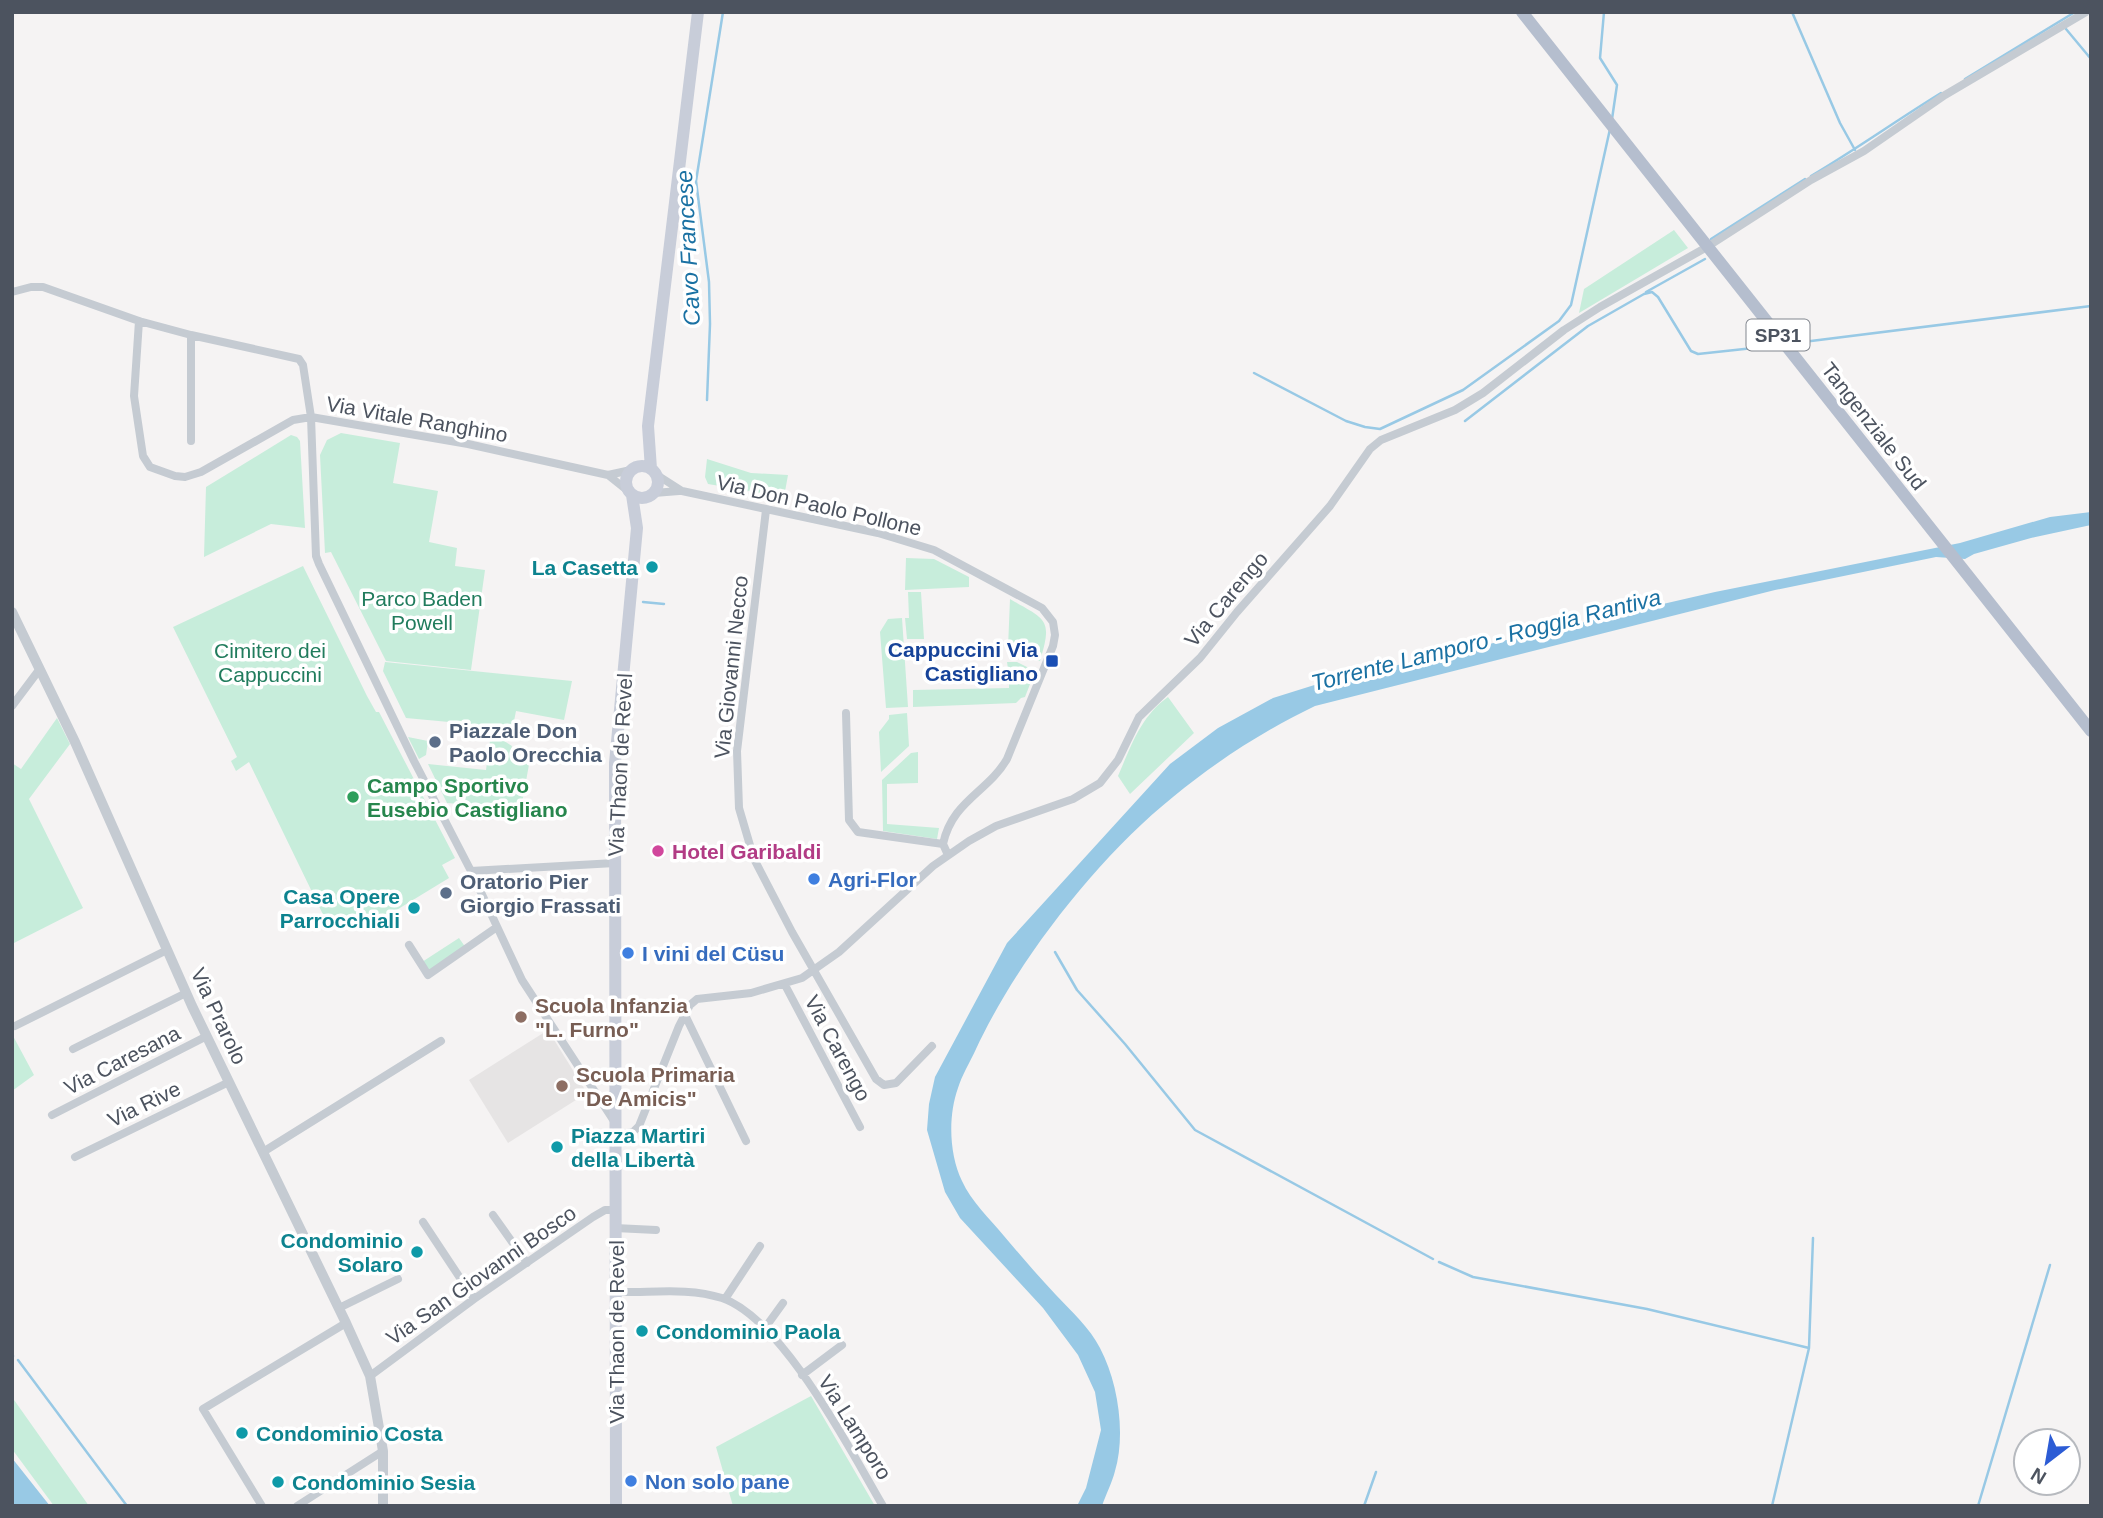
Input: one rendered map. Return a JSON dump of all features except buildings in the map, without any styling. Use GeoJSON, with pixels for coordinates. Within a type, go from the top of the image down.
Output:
{"type":"FeatureCollection","features":[{"type":"Feature","properties":{"kind":"main road"},"geometry":{"type":"LineString","coordinates":[[648,430],[626,478],[630,493],[639,498],[652,495],[658,486],[648,430],[698,12]]}},
{"type":"Feature","properties":{"kind":"main road","name":"Tangenziale Sud"},"geometry":{"type":"LineString","coordinates":[[1522,12],[2091,731]]}},
{"type":"Feature","properties":{"kind":"main road"},"geometry":{"type":"LineString","coordinates":[[632,469],[644,466],[654,472]]}},
{"type":"Feature","properties":{"kind":"main road","name":"Via Thaon de Revel"},"geometry":{"type":"LineString","coordinates":[[616,1506],[615,763],[637,528],[630,493]]}},
{"type":"Feature","properties":{"kind":"main road","name":"Via Thaon de Revel"},"geometry":{"type":"LineString","coordinates":[[637,528],[652,495]]}},
{"type":"Feature","properties":{"kind":"street","name":"Via Carengo"},"geometry":{"type":"LineString","coordinates":[[685,1015],[690,1005],[705,996],[751,993],[785,985],[815,970],[839,952],[933,866],[969,841],[996,826],[1073,799],[1100,783],[1118,761],[1139,717],[1200,658],[1315,524],[1362,460],[1381,440],[1455,410],[1483,393],[1564,330],[1600,307],[1707,247],[1811,180],[1864,151],[1945,94],[2086,12]]}},
{"type":"Feature","properties":{"kind":"street"},"geometry":{"type":"LineString","coordinates":[[12,292],[43,287],[139,321],[299,359],[303,365],[310,417],[318,564],[471,871],[522,980],[614,1128],[633,1132],[639,1126],[685,1015]]}},
{"type":"Feature","properties":{"kind":"street","name":"Via Vitale Ranghino"},"geometry":{"type":"LineString","coordinates":[[139,321],[134,396],[143,456],[150,467],[175,476],[185,477],[201,472],[293,420],[310,417],[468,444],[608,475],[632,469]]}},
{"type":"Feature","properties":{"kind":"street"},"geometry":{"type":"LineString","coordinates":[[191,335],[191,441]]}},
{"type":"Feature","properties":{"kind":"street","name":"Via Don Paolo Pollone"},"geometry":{"type":"LineString","coordinates":[[654,472],[682,491]]}},
{"type":"Feature","properties":{"kind":"street","name":"Via Vitale Ranghino"},"geometry":{"type":"LineString","coordinates":[[608,475],[630,493]]}},
{"type":"Feature","properties":{"kind":"street","name":"Via Don Paolo Pollone"},"geometry":{"type":"LineString","coordinates":[[652,495],[682,491],[878,533],[934,550],[1042,608],[1053,622],[1053,646],[1007,759],[1001,769],[969,798],[950,822],[943,844]]}},
{"type":"Feature","properties":{"kind":"street","name":"Via Giovanni Necco"},"geometry":{"type":"LineString","coordinates":[[766,510],[737,751],[739,808],[754,859],[876,1079],[884,1084],[897,1083],[932,1045]]}},
{"type":"Feature","properties":{"kind":"street","name":"Via Prarolo"},"geometry":{"type":"LineString","coordinates":[[12,612],[75,742],[206,1036],[370,1376],[383,1451],[383,1506]]}},
{"type":"Feature","properties":{"kind":"street"},"geometry":{"type":"LineString","coordinates":[[12,706],[38,670]]}},
{"type":"Feature","properties":{"kind":"street"},"geometry":{"type":"LineString","coordinates":[[846,713],[849,820],[858,832],[943,844],[948,855]]}},
{"type":"Feature","properties":{"kind":"street"},"geometry":{"type":"LineString","coordinates":[[471,871],[615,863]]}},
{"type":"Feature","properties":{"kind":"street"},"geometry":{"type":"LineString","coordinates":[[408,944],[428,975],[497,928]]}},
{"type":"Feature","properties":{"kind":"street"},"geometry":{"type":"LineString","coordinates":[[15,1026],[167,950]]}},
{"type":"Feature","properties":{"kind":"street","name":"Via Carengo"},"geometry":{"type":"LineString","coordinates":[[785,985],[860,1127]]}},
{"type":"Feature","properties":{"kind":"street"},"geometry":{"type":"LineString","coordinates":[[73,1049],[186,993]]}},
{"type":"Feature","properties":{"kind":"street"},"geometry":{"type":"LineString","coordinates":[[685,1015],[746,1141]]}},
{"type":"Feature","properties":{"kind":"street","name":"Via Caresana"},"geometry":{"type":"LineString","coordinates":[[52,1115],[206,1036]]}},
{"type":"Feature","properties":{"kind":"street"},"geometry":{"type":"LineString","coordinates":[[263,1152],[441,1041]]}},
{"type":"Feature","properties":{"kind":"street","name":"Via Rive"},"geometry":{"type":"LineString","coordinates":[[75,1157],[229,1082]]}},
{"type":"Feature","properties":{"kind":"street","name":"Via San Giovanni Bosco"},"geometry":{"type":"LineString","coordinates":[[370,1376],[474,1299],[593,1217],[606,1210],[615,1210]]}},
{"type":"Feature","properties":{"kind":"street"},"geometry":{"type":"LineString","coordinates":[[493,1215],[527,1263]]}},
{"type":"Feature","properties":{"kind":"street"},"geometry":{"type":"LineString","coordinates":[[423,1222],[474,1299]]}},
{"type":"Feature","properties":{"kind":"street"},"geometry":{"type":"LineString","coordinates":[[615,1228],[656,1230]]}},
{"type":"Feature","properties":{"kind":"street"},"geometry":{"type":"LineString","coordinates":[[725,1300],[760,1246]]}},
{"type":"Feature","properties":{"kind":"street"},"geometry":{"type":"LineString","coordinates":[[339,1308],[398,1279]]}},
{"type":"Feature","properties":{"kind":"street","name":"Via Lamporo"},"geometry":{"type":"LineString","coordinates":[[616,1292],[687,1292],[725,1300],[765,1328],[775,1337],[803,1375],[883,1506]]}},
{"type":"Feature","properties":{"kind":"street"},"geometry":{"type":"LineString","coordinates":[[765,1328],[783,1303]]}},
{"type":"Feature","properties":{"kind":"street"},"geometry":{"type":"LineString","coordinates":[[262,1506],[203,1409],[346,1323]]}},
{"type":"Feature","properties":{"kind":"street"},"geometry":{"type":"LineString","coordinates":[[803,1375],[842,1345]]}},
{"type":"Feature","properties":{"kind":"street"},"geometry":{"type":"LineString","coordinates":[[297,1506],[383,1451]]}},
{"type":"Feature","properties":{"kind":"shaded area"},"geometry":{"type":"Polygon","coordinates":[[[548,1030],[587,1093],[508,1143],[469,1080],[548,1030]]]}},
{"type":"Feature","properties":{"kind":"green space"},"geometry":{"type":"Polygon","coordinates":[[[1674,230],[1688,248],[1579,313],[1584,289],[1674,230]]]}},
{"type":"Feature","properties":{"kind":"green space","name":"Parco Baden Powell"},"geometry":{"type":"Polygon","coordinates":[[[341,433],[400,443],[393,483],[438,491],[429,542],[457,548],[455,566],[485,570],[471,670],[386,661],[331,552],[325,553],[320,455],[327,440],[341,433]]]}},
{"type":"Feature","properties":{"kind":"green space"},"geometry":{"type":"Polygon","coordinates":[[[291,435],[300,441],[305,528],[271,524],[204,557],[206,487],[291,435]]]}},
{"type":"Feature","properties":{"kind":"green space"},"geometry":{"type":"Polygon","coordinates":[[[707,459],[751,473],[788,475],[784,497],[708,484],[705,477],[707,459]]]}},
{"type":"Feature","properties":{"kind":"green space"},"geometry":{"type":"Polygon","coordinates":[[[906,558],[934,559],[969,577],[969,587],[905,590],[906,558]]]}},
{"type":"Feature","properties":{"kind":"green space","name":"Cimitero dei Cappuccini"},"geometry":{"type":"Polygon","coordinates":[[[303,566],[367,696],[376,712],[379,712],[455,858],[442,865],[449,878],[390,914],[330,929],[249,762],[236,771],[231,761],[237,757],[173,627],[303,566]]]}},
{"type":"Feature","properties":{"kind":"green space"},"geometry":{"type":"Polygon","coordinates":[[[908,592],[921,592],[924,639],[907,639],[905,618],[909,618],[908,592]]]}},
{"type":"Feature","properties":{"kind":"green space"},"geometry":{"type":"Polygon","coordinates":[[[1010,599],[1039,617],[1046,628],[1040,661],[1008,648],[1010,599]]]}},
{"type":"Feature","properties":{"kind":"green space"},"geometry":{"type":"Polygon","coordinates":[[[902,618],[908,707],[886,708],[880,632],[888,619],[902,618]]]}},
{"type":"Feature","properties":{"kind":"green space"},"geometry":{"type":"Polygon","coordinates":[[[385,662],[572,681],[564,720],[516,711],[513,726],[505,726],[499,730],[498,737],[512,746],[510,754],[530,759],[521,809],[447,803],[428,764],[486,770],[492,726],[406,718],[383,671],[385,662]]]}},
{"type":"Feature","properties":{"kind":"green space"},"geometry":{"type":"Polygon","coordinates":[[[1007,662],[1017,662],[1035,671],[1033,676],[1009,676],[1007,662]]]}},
{"type":"Feature","properties":{"kind":"green space"},"geometry":{"type":"Polygon","coordinates":[[[1009,679],[1032,679],[1025,697],[1016,703],[913,707],[913,690],[1009,688],[1009,679]]]}},
{"type":"Feature","properties":{"kind":"green space"},"geometry":{"type":"Polygon","coordinates":[[[1168,697],[1194,733],[1130,794],[1118,776],[1144,722],[1168,697]]]}},
{"type":"Feature","properties":{"kind":"green space"},"geometry":{"type":"Polygon","coordinates":[[[907,713],[909,746],[881,772],[879,732],[889,715],[907,713]]]}},
{"type":"Feature","properties":{"kind":"green space"},"geometry":{"type":"Polygon","coordinates":[[[57,718],[70,744],[29,799],[83,908],[12,944],[12,763],[21,769],[57,718]]]}},
{"type":"Feature","properties":{"kind":"green space"},"geometry":{"type":"Polygon","coordinates":[[[408,737],[428,741],[426,755],[419,759],[408,737]]]}},
{"type":"Feature","properties":{"kind":"green space"},"geometry":{"type":"Polygon","coordinates":[[[918,752],[918,783],[887,784],[887,824],[939,828],[937,839],[883,831],[882,780],[911,753],[918,752]]]}},
{"type":"Feature","properties":{"kind":"green space"},"geometry":{"type":"Polygon","coordinates":[[[459,938],[466,948],[428,972],[422,962],[459,938]]]}},
{"type":"Feature","properties":{"kind":"green space"},"geometry":{"type":"Polygon","coordinates":[[[12,1034],[34,1075],[12,1091],[12,1034]]]}},
{"type":"Feature","properties":{"kind":"green space"},"geometry":{"type":"Polygon","coordinates":[[[811,1396],[875,1506],[733,1506],[716,1447],[811,1396]]]}},
{"type":"Feature","properties":{"kind":"green space"},"geometry":{"type":"Polygon","coordinates":[[[12,1397],[89,1506],[54,1506],[12,1449],[12,1397]]]}},
{"type":"Feature","properties":{"kind":"water"},"geometry":{"type":"Polygon","coordinates":[[[2091,512],[2091,525],[2031,538],[1965,559],[1936,557],[1775,590],[1315,706],[1259,736],[1224,759],[1144,822],[1088,880],[1013,981],[964,1073],[955,1099],[951,1123],[954,1159],[966,1188],[981,1210],[1091,1334],[1100,1348],[1111,1376],[1120,1425],[1115,1471],[1102,1506],[1077,1506],[1086,1488],[1101,1430],[1095,1392],[1078,1355],[1043,1308],[960,1218],[945,1192],[927,1130],[929,1104],[935,1077],[1007,943],[1170,764],[1218,728],[1273,698],[1324,682],[1715,592],[1960,543],[2050,517],[2091,512]]]}},
{"type":"Feature","properties":{"kind":"water"},"geometry":{"type":"Polygon","coordinates":[[[12,1458],[50,1506],[12,1506],[12,1458]]]}},
{"type":"Feature","properties":{"kind":"waterway","name":"Cavo Francese"},"geometry":{"type":"LineString","coordinates":[[707,400],[709,282],[696,181],[723,12]]}},
{"type":"Feature","properties":{"kind":"waterway"},"geometry":{"type":"LineString","coordinates":[[1604,12],[1600,58],[1617,85],[1612,119]]}},
{"type":"Feature","properties":{"kind":"waterway"},"geometry":{"type":"LineString","coordinates":[[1792,12],[1840,123],[1855,150]]}},
{"type":"Feature","properties":{"kind":"waterway"},"geometry":{"type":"LineString","coordinates":[[1965,79],[2075,12]]}},
{"type":"Feature","properties":{"kind":"waterway"},"geometry":{"type":"LineString","coordinates":[[2066,29],[2091,59]]}},
{"type":"Feature","properties":{"kind":"waterway"},"geometry":{"type":"LineString","coordinates":[[1811,176],[1941,93]]}},
{"type":"Feature","properties":{"kind":"waterway"},"geometry":{"type":"LineString","coordinates":[[1254,373],[1346,421],[1380,429],[1463,390],[1559,321],[1571,305],[1610,129]]}},
{"type":"Feature","properties":{"kind":"waterway"},"geometry":{"type":"LineString","coordinates":[[1711,239],[1805,179]]}},
{"type":"Feature","properties":{"kind":"waterway"},"geometry":{"type":"LineString","coordinates":[[1646,292],[1705,259]]}},
{"type":"Feature","properties":{"kind":"waterway"},"geometry":{"type":"LineString","coordinates":[[1465,421],[1588,326],[1652,292],[1658,297],[1691,351],[1698,354],[1772,346]]}},
{"type":"Feature","properties":{"kind":"waterway"},"geometry":{"type":"LineString","coordinates":[[1795,343],[2091,306]]}},
{"type":"Feature","properties":{"kind":"waterway"},"geometry":{"type":"LineString","coordinates":[[643,602],[664,604]]}},
{"type":"Feature","properties":{"kind":"waterway"},"geometry":{"type":"LineString","coordinates":[[1055,952],[1077,990],[1195,1130],[1433,1259]]}},
{"type":"Feature","properties":{"kind":"waterway"},"geometry":{"type":"LineString","coordinates":[[1772,1506],[1809,1348],[1813,1238]]}},
{"type":"Feature","properties":{"kind":"waterway"},"geometry":{"type":"LineString","coordinates":[[1439,1262],[1473,1277],[1647,1309],[1809,1348]]}},
{"type":"Feature","properties":{"kind":"waterway"},"geometry":{"type":"LineString","coordinates":[[1978,1506],[2050,1265]]}},
{"type":"Feature","properties":{"kind":"waterway"},"geometry":{"type":"LineString","coordinates":[[18,1360],[127,1506]]}},
{"type":"Feature","properties":{"kind":"waterway"},"geometry":{"type":"LineString","coordinates":[[1364,1506],[1376,1472]]}},
{"type":"Feature","properties":{"kind":"place","name":"La Casetta"},"geometry":{"type":"Point","coordinates":[652,567]}},
{"type":"Feature","properties":{"kind":"place","name":"Cappuccini Via Castigliano"},"geometry":{"type":"Point","coordinates":[1052,661]}},
{"type":"Feature","properties":{"kind":"place","name":"Piazzale Don Paolo Orecchia"},"geometry":{"type":"Point","coordinates":[435,742]}},
{"type":"Feature","properties":{"kind":"place","name":"Campo Sportivo Eusebio Castigliano"},"geometry":{"type":"Point","coordinates":[353,797]}},
{"type":"Feature","properties":{"kind":"place","name":"Hotel Garibaldi"},"geometry":{"type":"Point","coordinates":[658,851]}},
{"type":"Feature","properties":{"kind":"place","name":"Agri-Flor"},"geometry":{"type":"Point","coordinates":[814,879]}},
{"type":"Feature","properties":{"kind":"place","name":"Oratorio Pier Giorgio Frassati"},"geometry":{"type":"Point","coordinates":[446,893]}},
{"type":"Feature","properties":{"kind":"place","name":"Casa Opere Parrocchiali"},"geometry":{"type":"Point","coordinates":[414,908]}},
{"type":"Feature","properties":{"kind":"place","name":"I vini del Cüsu"},"geometry":{"type":"Point","coordinates":[628,953]}},
{"type":"Feature","properties":{"kind":"place","name":"Scuola Infanzia \"L. Furno\""},"geometry":{"type":"Point","coordinates":[521,1017]}},
{"type":"Feature","properties":{"kind":"place","name":"Scuola Primaria \"De Amicis\""},"geometry":{"type":"Point","coordinates":[562,1086]}},
{"type":"Feature","properties":{"kind":"place","name":"Piazza Martiri della Libertà"},"geometry":{"type":"Point","coordinates":[557,1147]}},
{"type":"Feature","properties":{"kind":"place","name":"Condominio Solaro"},"geometry":{"type":"Point","coordinates":[417,1252]}},
{"type":"Feature","properties":{"kind":"place","name":"Condominio Paola"},"geometry":{"type":"Point","coordinates":[642,1331]}},
{"type":"Feature","properties":{"kind":"place","name":"Condominio Costa"},"geometry":{"type":"Point","coordinates":[242,1433]}},
{"type":"Feature","properties":{"kind":"place","name":"Non solo pane"},"geometry":{"type":"Point","coordinates":[631,1481]}},
{"type":"Feature","properties":{"kind":"place","name":"Condominio Sesia"},"geometry":{"type":"Point","coordinates":[278,1482]}},
{"type":"Feature","properties":{"kind":"water label","name":"Torrente Lamporo - Roggia Rantiva"},"geometry":{"type":"Point","coordinates":[1486,640]}}]}
